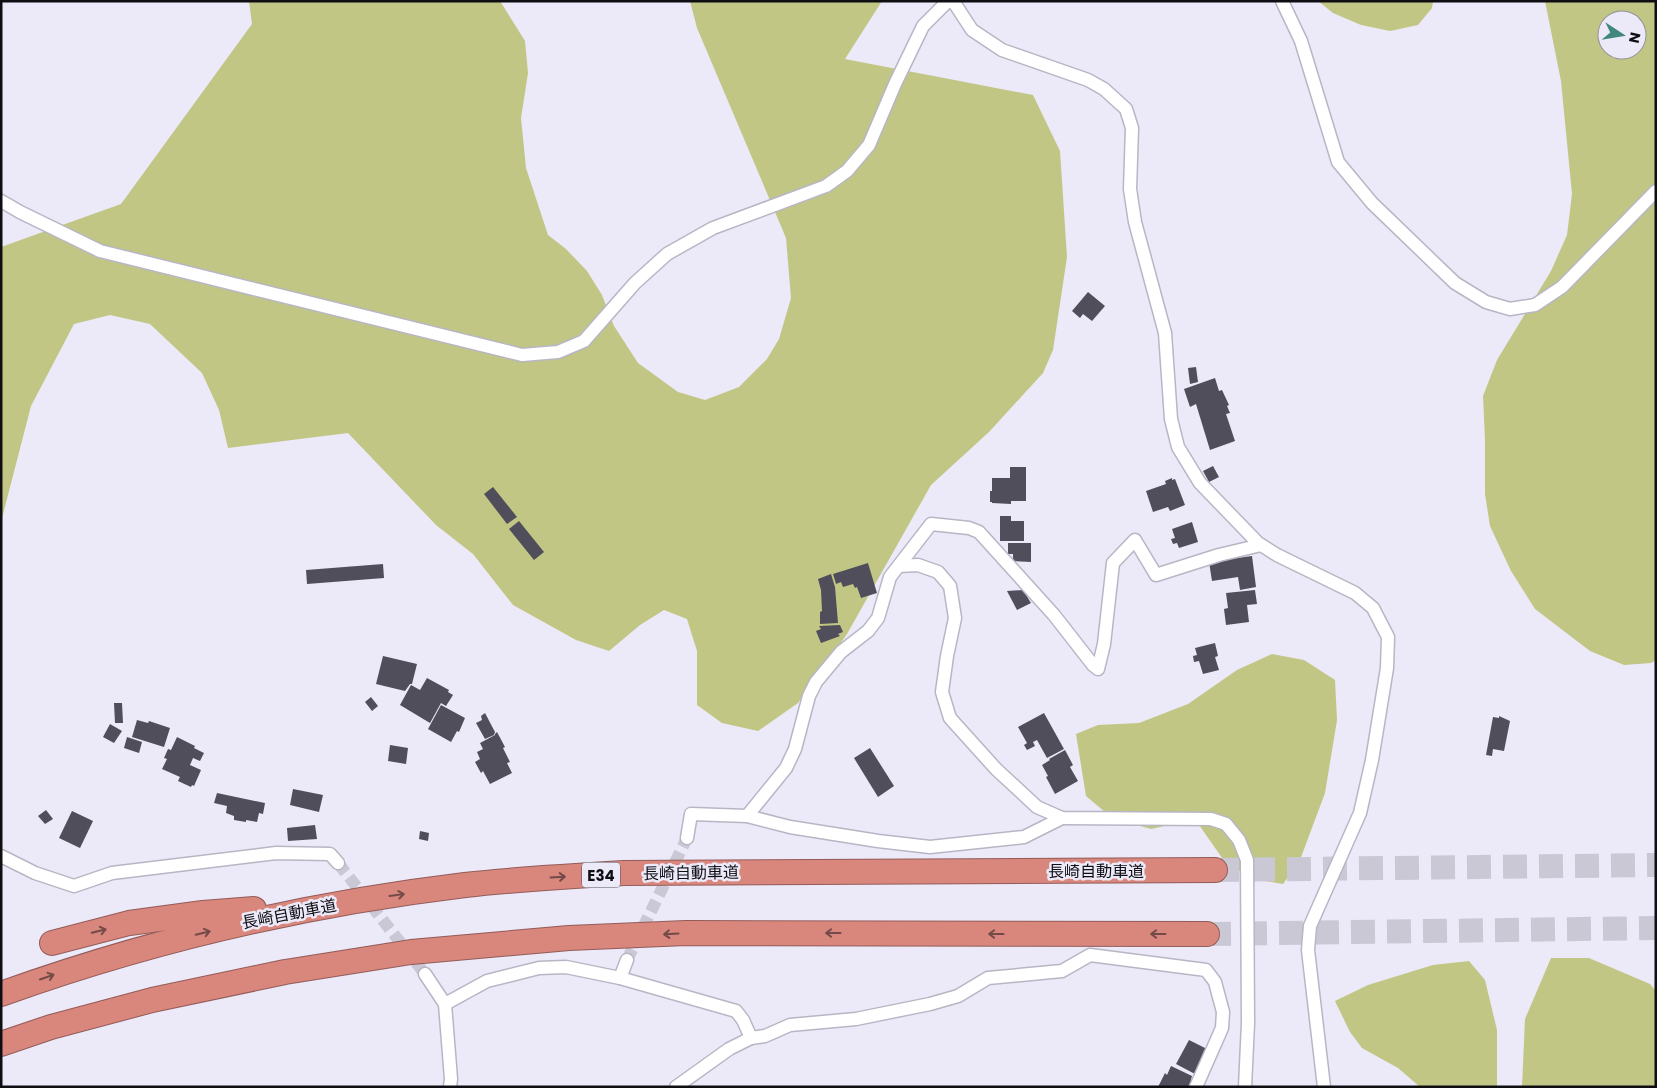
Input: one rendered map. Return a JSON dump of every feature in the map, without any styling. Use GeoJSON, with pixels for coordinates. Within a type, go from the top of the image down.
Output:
{"type":"FeatureCollection","features":[{"type":"Feature","properties":{"kind":"highway","name":"長崎自動車道"},"geometry":{"type":"LineString","coordinates":[[1,994],[51,976],[139,949],[255,920],[363,900],[466,885],[548,877],[624,873],[1214,870]]}},
{"type":"Feature","properties":{"kind":"highway"},"geometry":{"type":"LineString","coordinates":[[52,943],[129,924],[203,913],[363,900]]}},
{"type":"Feature","properties":{"kind":"highway"},"geometry":{"type":"LineString","coordinates":[[1,1044],[51,1027],[152,1000],[285,972],[411,952],[569,938],[686,933],[1207,934]]}},
{"type":"Feature","properties":{"kind":"street"},"geometry":{"type":"LineString","coordinates":[[1,201],[100,251],[522,355],[558,352],[584,341],[635,283],[667,254],[714,228],[826,186],[847,171],[870,145],[923,26],[948,1]]}},
{"type":"Feature","properties":{"kind":"street"},"geometry":{"type":"LineString","coordinates":[[953,1],[972,30],[1002,50],[1088,80],[1104,89],[1126,109],[1132,128],[1130,190],[1135,222],[1165,333],[1171,419],[1178,447],[1200,483],[1261,545],[1277,555],[1355,593],[1373,608],[1388,637],[1386,677],[1372,760],[1360,813],[1310,926],[1308,950],[1324,1087]]}},
{"type":"Feature","properties":{"kind":"street"},"geometry":{"type":"LineString","coordinates":[[1282,1],[1301,41],[1338,162],[1372,203],[1455,283],[1486,302],[1510,309],[1535,305],[1562,287],[1656,191]]}},
{"type":"Feature","properties":{"kind":"street"},"geometry":{"type":"LineString","coordinates":[[747,816],[786,768],[795,749],[809,696],[816,682],[842,652],[868,631],[878,618],[890,577],[931,524],[969,528],[979,532],[1054,615],[1093,665],[1098,668],[1104,644],[1113,563],[1134,540],[1156,575],[1219,555],[1261,545]]}},
{"type":"Feature","properties":{"kind":"street"},"geometry":{"type":"LineString","coordinates":[[899,566],[918,565],[938,572],[950,586],[955,618],[946,656],[942,692],[950,718],[996,769],[1037,807],[1062,818],[1211,819],[1226,824],[1239,840],[1247,860],[1248,1023],[1245,1087]]}},
{"type":"Feature","properties":{"kind":"street"},"geometry":{"type":"LineString","coordinates":[[687,838],[691,814],[747,816],[790,827],[878,841],[930,846],[1024,837],[1062,818]]}},
{"type":"Feature","properties":{"kind":"street"},"geometry":{"type":"LineString","coordinates":[[1,856],[35,873],[74,886],[112,873],[276,853],[330,854],[338,863]]}},
{"type":"Feature","properties":{"kind":"street"},"geometry":{"type":"LineString","coordinates":[[676,1087],[729,1049],[751,1038],[765,1036],[790,1025],[856,1019],[930,1004],[958,996],[988,978],[1062,971],[1090,955],[1206,970],[1216,982],[1223,1012],[1222,1028],[1196,1087]]}},
{"type":"Feature","properties":{"kind":"street"},"geometry":{"type":"LineString","coordinates":[[620,978],[627,960]]}},
{"type":"Feature","properties":{"kind":"street"},"geometry":{"type":"LineString","coordinates":[[445,1004],[487,981],[539,968],[566,967],[620,978],[736,1011],[743,1020],[751,1038]]}},
{"type":"Feature","properties":{"kind":"street"},"geometry":{"type":"LineString","coordinates":[[425,974],[445,1004],[450,1087]]}},
{"type":"Feature","properties":{"kind":"green space"},"geometry":{"type":"Polygon","coordinates":[[[249,1],[500,1],[525,41],[528,73],[521,118],[526,168],[548,235],[566,249],[587,271],[602,295],[614,326],[638,363],[678,392],[705,400],[739,387],[767,359],[779,339],[791,298],[786,238],[697,28],[690,1],[882,1],[845,59],[1033,95],[1060,151],[1067,257],[1053,350],[1043,373],[989,432],[931,485],[847,634],[798,703],[758,731],[722,723],[697,705],[697,651],[687,619],[664,610],[640,625],[609,651],[576,640],[513,605],[473,554],[436,525],[348,433],[228,448],[219,410],[202,373],[150,324],[110,315],[74,324],[31,406],[1,522],[1,247],[121,204],[252,24],[249,1]]]}},
{"type":"Feature","properties":{"kind":"green space"},"geometry":{"type":"Polygon","coordinates":[[[1318,1],[1433,1],[1432,8],[1418,25],[1390,31],[1361,25],[1333,13],[1318,1]]]}},
{"type":"Feature","properties":{"kind":"green space"},"geometry":{"type":"Polygon","coordinates":[[[1545,1],[1656,1],[1656,660],[1651,663],[1624,665],[1590,651],[1535,609],[1511,571],[1490,526],[1485,494],[1483,396],[1497,360],[1551,271],[1567,235],[1572,194],[1561,81],[1545,1]]]}},
{"type":"Feature","properties":{"kind":"green space"},"geometry":{"type":"Polygon","coordinates":[[[1272,654],[1304,660],[1335,680],[1337,720],[1325,793],[1300,860],[1283,884],[1259,880],[1227,865],[1197,822],[1178,823],[1151,829],[1112,818],[1086,796],[1076,734],[1098,725],[1139,723],[1188,704],[1237,670],[1272,654]]]}},
{"type":"Feature","properties":{"kind":"green space"},"geometry":{"type":"Polygon","coordinates":[[[1551,958],[1589,958],[1650,984],[1656,991],[1656,1087],[1522,1087],[1525,1019],[1551,958]]]}},
{"type":"Feature","properties":{"kind":"green space"},"geometry":{"type":"Polygon","coordinates":[[[1469,961],[1485,980],[1497,1030],[1497,1087],[1420,1087],[1398,1068],[1362,1048],[1350,1032],[1335,1001],[1368,985],[1433,965],[1469,961]]]}},
{"type":"Feature","properties":{"kind":"building"},"geometry":{"type":"Polygon","coordinates":[[[1088,292],[1105,306],[1092,321],[1083,314],[1080,318],[1072,311],[1088,292]]]}},
{"type":"Feature","properties":{"kind":"building"},"geometry":{"type":"Polygon","coordinates":[[[1196,367],[1198,382],[1190,384],[1188,368],[1196,367]]]}},
{"type":"Feature","properties":{"kind":"building"},"geometry":{"type":"Polygon","coordinates":[[[1215,378],[1219,391],[1222,390],[1229,405],[1227,406],[1230,413],[1226,414],[1235,441],[1210,450],[1196,404],[1190,407],[1184,389],[1215,378]]]}},
{"type":"Feature","properties":{"kind":"building"},"geometry":{"type":"Polygon","coordinates":[[[1213,466],[1219,477],[1209,482],[1203,471],[1213,466]]]}},
{"type":"Feature","properties":{"kind":"building"},"geometry":{"type":"Polygon","coordinates":[[[1010,467],[1026,467],[1026,501],[1011,501],[1011,504],[990,502],[992,478],[1010,478],[1010,467]]]}},
{"type":"Feature","properties":{"kind":"building"},"geometry":{"type":"Polygon","coordinates":[[[1172,478],[1172,480],[1175,479],[1185,505],[1170,511],[1168,507],[1153,512],[1146,491],[1166,484],[1165,481],[1172,478]]]}},
{"type":"Feature","properties":{"kind":"building"},"geometry":{"type":"Polygon","coordinates":[[[493,487],[517,517],[507,524],[484,494],[493,487]]]}},
{"type":"Feature","properties":{"kind":"building"},"geometry":{"type":"Polygon","coordinates":[[[1000,516],[1011,516],[1011,521],[1024,521],[1024,541],[1000,541],[1000,516]]]}},
{"type":"Feature","properties":{"kind":"building"},"geometry":{"type":"Polygon","coordinates":[[[519,521],[544,552],[534,560],[509,529],[519,521]]]}},
{"type":"Feature","properties":{"kind":"building"},"geometry":{"type":"Polygon","coordinates":[[[1192,522],[1198,542],[1179,548],[1177,543],[1173,544],[1171,539],[1175,538],[1172,529],[1192,522]]]}},
{"type":"Feature","properties":{"kind":"building"},"geometry":{"type":"Polygon","coordinates":[[[1008,543],[1031,543],[1031,562],[1013,561],[1013,554],[1008,554],[1008,543]]]}},
{"type":"Feature","properties":{"kind":"building"},"geometry":{"type":"Polygon","coordinates":[[[1252,556],[1256,587],[1240,590],[1238,577],[1212,581],[1209,562],[1252,556]]]}},
{"type":"Feature","properties":{"kind":"building"},"geometry":{"type":"Polygon","coordinates":[[[868,563],[877,593],[861,598],[857,587],[855,588],[853,584],[843,587],[841,582],[836,584],[833,574],[868,563]]]}},
{"type":"Feature","properties":{"kind":"building"},"geometry":{"type":"Polygon","coordinates":[[[383,564],[384,578],[307,584],[306,570],[383,564]]]}},
{"type":"Feature","properties":{"kind":"building"},"geometry":{"type":"Polygon","coordinates":[[[831,574],[835,587],[838,623],[820,624],[820,612],[822,611],[821,590],[818,579],[831,574]]]}},
{"type":"Feature","properties":{"kind":"building"},"geometry":{"type":"Polygon","coordinates":[[[1023,590],[1031,603],[1017,610],[1007,591],[1023,590]]]}},
{"type":"Feature","properties":{"kind":"building"},"geometry":{"type":"Polygon","coordinates":[[[1255,590],[1257,604],[1247,605],[1249,622],[1226,625],[1224,609],[1228,608],[1226,593],[1255,590]]]}},
{"type":"Feature","properties":{"kind":"building"},"geometry":{"type":"Polygon","coordinates":[[[840,625],[843,632],[838,634],[840,636],[821,643],[816,631],[821,629],[819,626],[840,625]]]}},
{"type":"Feature","properties":{"kind":"building"},"geometry":{"type":"Polygon","coordinates":[[[1215,643],[1218,656],[1215,657],[1219,670],[1203,674],[1199,661],[1194,662],[1193,656],[1197,655],[1195,648],[1215,643]]]}},
{"type":"Feature","properties":{"kind":"building"},"geometry":{"type":"Polygon","coordinates":[[[383,656],[417,664],[412,684],[405,691],[376,684],[383,656]]]}},
{"type":"Feature","properties":{"kind":"building"},"geometry":{"type":"Polygon","coordinates":[[[427,678],[449,690],[448,692],[453,695],[446,706],[441,703],[430,723],[400,705],[411,685],[420,690],[427,678]]]}},
{"type":"Feature","properties":{"kind":"building"},"geometry":{"type":"Polygon","coordinates":[[[371,697],[378,706],[372,711],[365,702],[371,697]]]}},
{"type":"Feature","properties":{"kind":"building"},"geometry":{"type":"Polygon","coordinates":[[[114,703],[122,703],[123,723],[115,723],[114,703]]]}},
{"type":"Feature","properties":{"kind":"building"},"geometry":{"type":"Polygon","coordinates":[[[441,705],[465,718],[459,732],[457,731],[451,742],[428,729],[441,705]]]}},
{"type":"Feature","properties":{"kind":"building"},"geometry":{"type":"Polygon","coordinates":[[[485,713],[495,732],[494,735],[485,739],[476,723],[482,720],[481,716],[485,713]]]}},
{"type":"Feature","properties":{"kind":"building"},"geometry":{"type":"Polygon","coordinates":[[[1044,713],[1064,749],[1047,758],[1037,740],[1033,742],[1035,746],[1027,750],[1024,745],[1027,743],[1018,727],[1044,713]]]}},
{"type":"Feature","properties":{"kind":"building"},"geometry":{"type":"Polygon","coordinates":[[[1499,716],[1510,721],[1504,751],[1493,749],[1492,756],[1486,755],[1493,717],[1499,718],[1499,716]]]}},
{"type":"Feature","properties":{"kind":"building"},"geometry":{"type":"Polygon","coordinates":[[[137,720],[148,723],[149,721],[170,728],[164,747],[132,737],[137,720]]]}},
{"type":"Feature","properties":{"kind":"building"},"geometry":{"type":"Polygon","coordinates":[[[110,724],[122,731],[114,743],[103,737],[110,724]]]}},
{"type":"Feature","properties":{"kind":"building"},"geometry":{"type":"Polygon","coordinates":[[[497,732],[505,747],[503,748],[510,762],[507,763],[512,773],[490,784],[483,771],[481,773],[475,762],[480,759],[477,752],[483,749],[480,743],[497,732]]]}},
{"type":"Feature","properties":{"kind":"building"},"geometry":{"type":"Polygon","coordinates":[[[127,737],[142,742],[139,753],[124,748],[127,737]]]}},
{"type":"Feature","properties":{"kind":"building"},"geometry":{"type":"Polygon","coordinates":[[[177,737],[204,753],[200,761],[193,758],[190,765],[201,770],[194,786],[192,785],[191,787],[178,781],[180,777],[162,769],[167,759],[164,758],[168,749],[171,750],[177,737]]]}},
{"type":"Feature","properties":{"kind":"building"},"geometry":{"type":"Polygon","coordinates":[[[390,745],[408,748],[406,764],[388,761],[390,745]]]}},
{"type":"Feature","properties":{"kind":"building"},"geometry":{"type":"Polygon","coordinates":[[[870,748],[894,786],[878,797],[854,758],[870,748]]]}},
{"type":"Feature","properties":{"kind":"building"},"geometry":{"type":"Polygon","coordinates":[[[1065,750],[1073,765],[1070,767],[1078,781],[1055,794],[1042,765],[1065,750]]]}},
{"type":"Feature","properties":{"kind":"building"},"geometry":{"type":"Polygon","coordinates":[[[293,789],[323,795],[319,812],[290,805],[293,789]]]}},
{"type":"Feature","properties":{"kind":"building"},"geometry":{"type":"Polygon","coordinates":[[[217,793],[265,803],[263,814],[259,813],[257,822],[234,820],[234,816],[226,813],[227,806],[214,803],[217,793]]]}},
{"type":"Feature","properties":{"kind":"building"},"geometry":{"type":"Polygon","coordinates":[[[46,810],[53,819],[45,824],[38,816],[46,810]]]}},
{"type":"Feature","properties":{"kind":"building"},"geometry":{"type":"Polygon","coordinates":[[[72,811],[93,821],[80,848],[59,838],[72,811]]]}},
{"type":"Feature","properties":{"kind":"building"},"geometry":{"type":"Polygon","coordinates":[[[315,825],[317,839],[288,841],[287,828],[315,825]]]}},
{"type":"Feature","properties":{"kind":"building"},"geometry":{"type":"Polygon","coordinates":[[[420,831],[429,833],[428,841],[419,839],[420,831]]]}},
{"type":"Feature","properties":{"kind":"building"},"geometry":{"type":"Polygon","coordinates":[[[1189,1040],[1207,1049],[1195,1074],[1176,1064],[1189,1040]]]}},
{"type":"Feature","properties":{"kind":"building"},"geometry":{"type":"Polygon","coordinates":[[[1171,1066],[1192,1076],[1191,1080],[1193,1081],[1190,1087],[1158,1087],[1171,1066]]]}},
{"type":"Feature","properties":{"kind":"tunnel"},"geometry":{"type":"LineString","coordinates":[[627,960],[687,838]]}},
{"type":"Feature","properties":{"kind":"tunnel"},"geometry":{"type":"LineString","coordinates":[[338,863],[425,974]]}},
{"type":"Feature","properties":{"kind":"tunnel"},"geometry":{"type":"LineString","coordinates":[[1215,870],[1656,865]]}},
{"type":"Feature","properties":{"kind":"tunnel"},"geometry":{"type":"LineString","coordinates":[[1207,934],[1656,928]]}}]}
